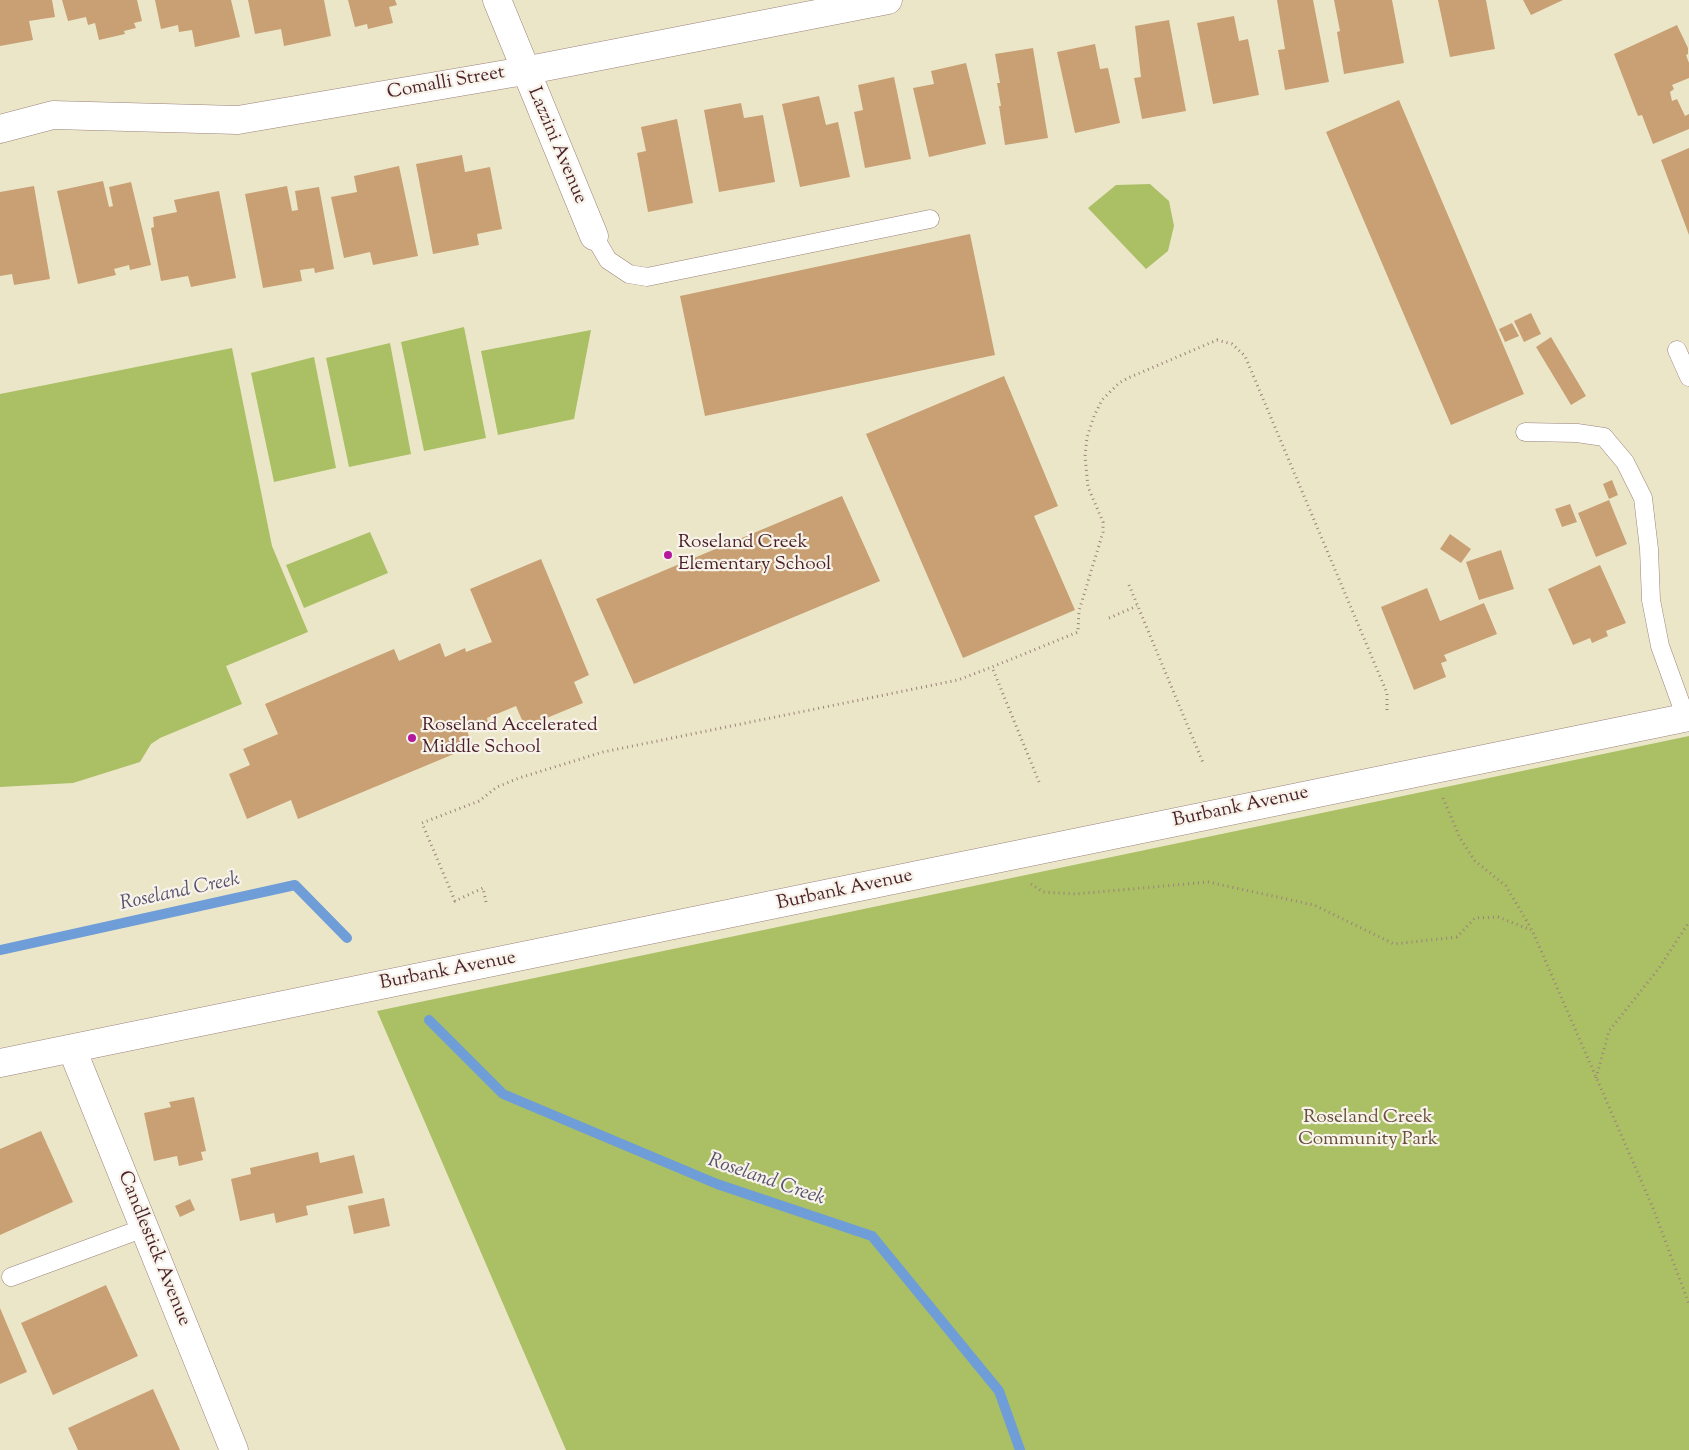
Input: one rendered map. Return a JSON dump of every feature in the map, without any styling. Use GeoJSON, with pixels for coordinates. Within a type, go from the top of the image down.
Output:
{"type":"FeatureCollection","features":[{"type":"Feature","properties":{"kind":"street","name":"Lazzini Avenue"},"geometry":{"type":"LineString","coordinates":[[496,0],[594,236]]}},
{"type":"Feature","properties":{"kind":"street","name":"Comalli Street"},"geometry":{"type":"LineString","coordinates":[[0,129],[53,115],[238,120],[524,71],[888,0]]}},
{"type":"Feature","properties":{"kind":"street","name":"Burbank Avenue"},"geometry":{"type":"LineString","coordinates":[[0,1064],[1688,718]]}},
{"type":"Feature","properties":{"kind":"street","name":"Candlestick Avenue"},"geometry":{"type":"LineString","coordinates":[[72,1048],[234,1450]]}},
{"type":"Feature","properties":{"kind":"lane"},"geometry":{"type":"LineString","coordinates":[[594,236],[608,260],[629,274],[647,277],[930,219]]}},
{"type":"Feature","properties":{"kind":"lane"},"geometry":{"type":"LineString","coordinates":[[1677,350],[1689,377]]}},
{"type":"Feature","properties":{"kind":"lane"},"geometry":{"type":"LineString","coordinates":[[1526,432],[1577,433],[1604,437],[1626,462],[1643,498],[1649,549],[1651,600],[1660,646],[1688,718]]}},
{"type":"Feature","properties":{"kind":"lane"},"geometry":{"type":"LineString","coordinates":[[11,1276],[144,1228]]}},
{"type":"Feature","properties":{"kind":"path"},"geometry":{"type":"LineString","coordinates":[[486,902],[483,888],[455,901],[422,823],[479,801],[497,787],[519,778],[603,752],[958,680],[1078,632],[1079,611],[1102,532],[1103,522],[1088,487],[1085,456],[1087,437],[1094,416],[1102,400],[1119,383],[1217,340],[1225,341],[1239,349],[1244,356],[1387,693],[1387,714]]}},
{"type":"Feature","properties":{"kind":"path"},"geometry":{"type":"LineString","coordinates":[[1129,585],[1204,764]]}},
{"type":"Feature","properties":{"kind":"path"},"geometry":{"type":"LineString","coordinates":[[1109,618],[1138,606]]}},
{"type":"Feature","properties":{"kind":"path"},"geometry":{"type":"LineString","coordinates":[[992,667],[1039,782]]}},
{"type":"Feature","properties":{"kind":"path"},"geometry":{"type":"LineString","coordinates":[[1442,796],[1460,838],[1475,861],[1506,886],[1532,930],[1653,1208],[1689,1304]]}},
{"type":"Feature","properties":{"kind":"path"},"geometry":{"type":"LineString","coordinates":[[1021,855],[1030,883],[1043,892],[1076,894],[1208,882],[1314,905],[1394,944],[1457,937],[1475,918],[1498,917],[1532,930]]}},
{"type":"Feature","properties":{"kind":"path"},"geometry":{"type":"LineString","coordinates":[[1596,1078],[1609,1031],[1659,968],[1689,922]]}},
{"type":"Feature","properties":{"kind":"green space"},"geometry":{"type":"Polygon","coordinates":[[[1150,184],[1169,201],[1174,226],[1168,251],[1146,269],[1088,208],[1116,185],[1150,184]]]}},
{"type":"Feature","properties":{"kind":"green space"},"geometry":{"type":"Polygon","coordinates":[[[464,327],[486,438],[424,451],[401,342],[464,327]]]}},
{"type":"Feature","properties":{"kind":"green space"},"geometry":{"type":"Polygon","coordinates":[[[591,330],[574,419],[498,435],[481,351],[591,330]]]}},
{"type":"Feature","properties":{"kind":"green space"},"geometry":{"type":"Polygon","coordinates":[[[390,343],[411,454],[349,467],[326,358],[390,343]]]}},
{"type":"Feature","properties":{"kind":"green space"},"geometry":{"type":"Polygon","coordinates":[[[232,348],[272,546],[308,632],[226,666],[242,704],[160,738],[151,744],[140,762],[73,783],[0,787],[0,394],[232,348]]]}},
{"type":"Feature","properties":{"kind":"green space"},"geometry":{"type":"Polygon","coordinates":[[[314,357],[336,468],[274,482],[251,373],[314,357]]]}},
{"type":"Feature","properties":{"kind":"green space"},"geometry":{"type":"Polygon","coordinates":[[[370,532],[388,573],[304,608],[286,565],[370,532]]]}},
{"type":"Feature","properties":{"kind":"green space","name":"Roseland Creek Community Park"},"geometry":{"type":"Polygon","coordinates":[[[1689,736],[1689,1450],[566,1450],[377,1011],[1689,736]]]}},
{"type":"Feature","properties":{"kind":"building"},"geometry":{"type":"Polygon","coordinates":[[[0,0],[52,0],[55,17],[29,21],[33,40],[0,46],[0,0]]]}},
{"type":"Feature","properties":{"kind":"building"},"geometry":{"type":"Polygon","coordinates":[[[62,0],[137,0],[142,21],[134,23],[136,28],[124,31],[125,34],[99,40],[95,23],[88,25],[86,17],[68,21],[62,0]]]}},
{"type":"Feature","properties":{"kind":"building"},"geometry":{"type":"Polygon","coordinates":[[[155,0],[231,0],[240,37],[195,47],[192,30],[179,32],[178,25],[161,29],[155,0]]]}},
{"type":"Feature","properties":{"kind":"building"},"geometry":{"type":"Polygon","coordinates":[[[248,0],[324,0],[331,36],[284,46],[281,29],[255,34],[248,0]]]}},
{"type":"Feature","properties":{"kind":"building"},"geometry":{"type":"Polygon","coordinates":[[[348,0],[395,0],[397,5],[389,7],[393,23],[368,29],[367,24],[355,27],[348,0]]]}},
{"type":"Feature","properties":{"kind":"building"},"geometry":{"type":"Polygon","coordinates":[[[1277,0],[1313,0],[1329,82],[1285,90],[1278,50],[1285,49],[1277,0]]]}},
{"type":"Feature","properties":{"kind":"building"},"geometry":{"type":"Polygon","coordinates":[[[1334,0],[1392,0],[1404,63],[1344,74],[1337,32],[1340,31],[1334,0]]]}},
{"type":"Feature","properties":{"kind":"building"},"geometry":{"type":"Polygon","coordinates":[[[1438,0],[1486,0],[1495,49],[1450,57],[1438,0]]]}},
{"type":"Feature","properties":{"kind":"building"},"geometry":{"type":"Polygon","coordinates":[[[1523,0],[1563,0],[1531,15],[1523,0]]]}},
{"type":"Feature","properties":{"kind":"building"},"geometry":{"type":"Polygon","coordinates":[[[1234,16],[1239,41],[1248,39],[1259,95],[1213,104],[1197,23],[1234,16]]]}},
{"type":"Feature","properties":{"kind":"building"},"geometry":{"type":"Polygon","coordinates":[[[1169,20],[1186,111],[1142,119],[1134,78],[1141,77],[1135,26],[1169,20]]]}},
{"type":"Feature","properties":{"kind":"building"},"geometry":{"type":"Polygon","coordinates":[[[1677,25],[1688,48],[1688,54],[1686,55],[1689,63],[1689,78],[1672,85],[1674,89],[1670,92],[1672,101],[1677,99],[1685,116],[1689,114],[1689,129],[1653,144],[1642,115],[1638,116],[1614,54],[1677,25]]]}},
{"type":"Feature","properties":{"kind":"building"},"geometry":{"type":"Polygon","coordinates":[[[1095,44],[1100,69],[1108,68],[1120,123],[1075,133],[1057,52],[1095,44]]]}},
{"type":"Feature","properties":{"kind":"building"},"geometry":{"type":"Polygon","coordinates":[[[1033,48],[1048,138],[1005,145],[997,83],[1000,83],[995,54],[1033,48]]]}},
{"type":"Feature","properties":{"kind":"building"},"geometry":{"type":"Polygon","coordinates":[[[966,63],[986,144],[929,157],[913,88],[934,84],[931,71],[966,63]]]}},
{"type":"Feature","properties":{"kind":"building"},"geometry":{"type":"Polygon","coordinates":[[[894,77],[911,159],[865,168],[854,112],[863,110],[858,85],[894,77]]]}},
{"type":"Feature","properties":{"kind":"building"},"geometry":{"type":"Polygon","coordinates":[[[819,96],[826,125],[838,122],[850,177],[800,187],[782,104],[819,96]]]}},
{"type":"Feature","properties":{"kind":"building"},"geometry":{"type":"Polygon","coordinates":[[[1399,100],[1524,394],[1451,425],[1326,132],[1399,100]]]}},
{"type":"Feature","properties":{"kind":"building"},"geometry":{"type":"Polygon","coordinates":[[[741,103],[744,118],[763,115],[775,182],[719,192],[704,110],[741,103]]]}},
{"type":"Feature","properties":{"kind":"building"},"geometry":{"type":"Polygon","coordinates":[[[677,119],[693,203],[648,212],[637,153],[646,151],[641,127],[677,119]]]}},
{"type":"Feature","properties":{"kind":"building"},"geometry":{"type":"Polygon","coordinates":[[[1689,148],[1689,235],[1661,160],[1689,148]]]}},
{"type":"Feature","properties":{"kind":"building"},"geometry":{"type":"Polygon","coordinates":[[[462,155],[465,172],[490,167],[502,229],[477,234],[479,245],[433,254],[416,164],[462,155]]]}},
{"type":"Feature","properties":{"kind":"building"},"geometry":{"type":"Polygon","coordinates":[[[399,166],[418,256],[373,265],[370,252],[344,258],[331,197],[357,192],[354,176],[399,166]]]}},
{"type":"Feature","properties":{"kind":"building"},"geometry":{"type":"Polygon","coordinates":[[[103,181],[109,207],[113,206],[109,187],[131,182],[151,265],[130,270],[129,265],[114,269],[116,275],[78,284],[57,191],[103,181]]]}},
{"type":"Feature","properties":{"kind":"building"},"geometry":{"type":"Polygon","coordinates":[[[34,186],[50,279],[14,285],[12,274],[0,276],[0,192],[34,186]]]}},
{"type":"Feature","properties":{"kind":"building"},"geometry":{"type":"Polygon","coordinates":[[[287,186],[292,211],[298,210],[295,191],[319,187],[334,269],[315,273],[314,268],[300,270],[302,281],[263,288],[245,194],[287,186]]]}},
{"type":"Feature","properties":{"kind":"building"},"geometry":{"type":"Polygon","coordinates":[[[219,191],[236,278],[191,287],[188,276],[161,281],[151,228],[154,227],[153,217],[177,212],[174,200],[219,191]]]}},
{"type":"Feature","properties":{"kind":"building"},"geometry":{"type":"Polygon","coordinates":[[[970,234],[995,355],[705,416],[680,296],[970,234]]]}},
{"type":"Feature","properties":{"kind":"building"},"geometry":{"type":"Polygon","coordinates":[[[1531,313],[1541,334],[1524,342],[1514,321],[1531,313]]]}},
{"type":"Feature","properties":{"kind":"building"},"geometry":{"type":"Polygon","coordinates":[[[1512,323],[1519,336],[1505,342],[1499,329],[1512,323]]]}},
{"type":"Feature","properties":{"kind":"building"},"geometry":{"type":"Polygon","coordinates":[[[1551,337],[1586,396],[1571,405],[1536,347],[1551,337]]]}},
{"type":"Feature","properties":{"kind":"building"},"geometry":{"type":"Polygon","coordinates":[[[1004,376],[1058,506],[1034,516],[1075,610],[963,658],[866,434],[1004,376]]]}},
{"type":"Feature","properties":{"kind":"building"},"geometry":{"type":"Polygon","coordinates":[[[1612,480],[1618,495],[1609,499],[1603,484],[1612,480]]]}},
{"type":"Feature","properties":{"kind":"building"},"geometry":{"type":"Polygon","coordinates":[[[842,496],[880,581],[634,684],[596,599],[842,496]]]}},
{"type":"Feature","properties":{"kind":"building"},"geometry":{"type":"Polygon","coordinates":[[[1609,500],[1627,544],[1596,557],[1578,513],[1609,500]]]}},
{"type":"Feature","properties":{"kind":"building"},"geometry":{"type":"Polygon","coordinates":[[[1570,504],[1577,522],[1562,527],[1555,509],[1570,504]]]}},
{"type":"Feature","properties":{"kind":"building"},"geometry":{"type":"Polygon","coordinates":[[[1450,534],[1471,549],[1461,563],[1440,549],[1450,534]]]}},
{"type":"Feature","properties":{"kind":"building"},"geometry":{"type":"Polygon","coordinates":[[[1501,550],[1514,589],[1479,600],[1466,562],[1501,550]]]}},
{"type":"Feature","properties":{"kind":"building"},"geometry":{"type":"Polygon","coordinates":[[[541,559],[589,675],[574,682],[583,703],[525,727],[516,706],[487,718],[488,723],[467,731],[473,746],[298,819],[291,800],[247,819],[229,774],[250,765],[243,749],[278,734],[265,704],[394,649],[399,661],[440,643],[445,657],[465,648],[466,652],[492,642],[470,589],[541,559]]]}},
{"type":"Feature","properties":{"kind":"building"},"geometry":{"type":"Polygon","coordinates":[[[1600,565],[1626,623],[1606,631],[1608,636],[1592,643],[1590,638],[1573,645],[1548,589],[1600,565]]]}},
{"type":"Feature","properties":{"kind":"building"},"geometry":{"type":"Polygon","coordinates":[[[1427,588],[1440,621],[1484,603],[1497,634],[1444,655],[1447,661],[1441,663],[1446,677],[1414,690],[1381,607],[1427,588]]]}},
{"type":"Feature","properties":{"kind":"building"},"geometry":{"type":"Polygon","coordinates":[[[194,1097],[206,1151],[201,1152],[203,1160],[179,1166],[177,1156],[154,1161],[144,1113],[171,1107],[169,1102],[194,1097]]]}},
{"type":"Feature","properties":{"kind":"building"},"geometry":{"type":"Polygon","coordinates":[[[41,1131],[73,1202],[0,1235],[0,1149],[41,1131]]]}},
{"type":"Feature","properties":{"kind":"building"},"geometry":{"type":"Polygon","coordinates":[[[318,1152],[320,1163],[354,1155],[363,1193],[306,1206],[308,1215],[276,1223],[274,1213],[240,1221],[231,1179],[251,1174],[250,1168],[318,1152]]]}},
{"type":"Feature","properties":{"kind":"building"},"geometry":{"type":"Polygon","coordinates":[[[384,1198],[390,1226],[354,1234],[348,1206],[384,1198]]]}},
{"type":"Feature","properties":{"kind":"building"},"geometry":{"type":"Polygon","coordinates":[[[190,1199],[195,1210],[180,1217],[175,1206],[190,1199]]]}},
{"type":"Feature","properties":{"kind":"building"},"geometry":{"type":"Polygon","coordinates":[[[106,1285],[138,1356],[53,1395],[21,1323],[106,1285]]]}},
{"type":"Feature","properties":{"kind":"building"},"geometry":{"type":"Polygon","coordinates":[[[0,1308],[27,1372],[0,1384],[0,1308]]]}},
{"type":"Feature","properties":{"kind":"building"},"geometry":{"type":"Polygon","coordinates":[[[153,1389],[180,1450],[78,1450],[68,1428],[153,1389]]]}},
{"type":"Feature","properties":{"kind":"waterway","name":"Roseland Creek"},"geometry":{"type":"LineString","coordinates":[[0,950],[295,885],[347,938]]}},
{"type":"Feature","properties":{"kind":"waterway","name":"Roseland Creek"},"geometry":{"type":"LineString","coordinates":[[429,1020],[503,1094],[717,1184],[872,1236],[999,1391],[1020,1450]]}},
{"type":"Feature","properties":{"kind":"place","name":"Roseland Creek Elementary School"},"geometry":{"type":"Point","coordinates":[668,555]}},
{"type":"Feature","properties":{"kind":"place","name":"Roseland Accelerated Middle School"},"geometry":{"type":"Point","coordinates":[412,738]}}]}
